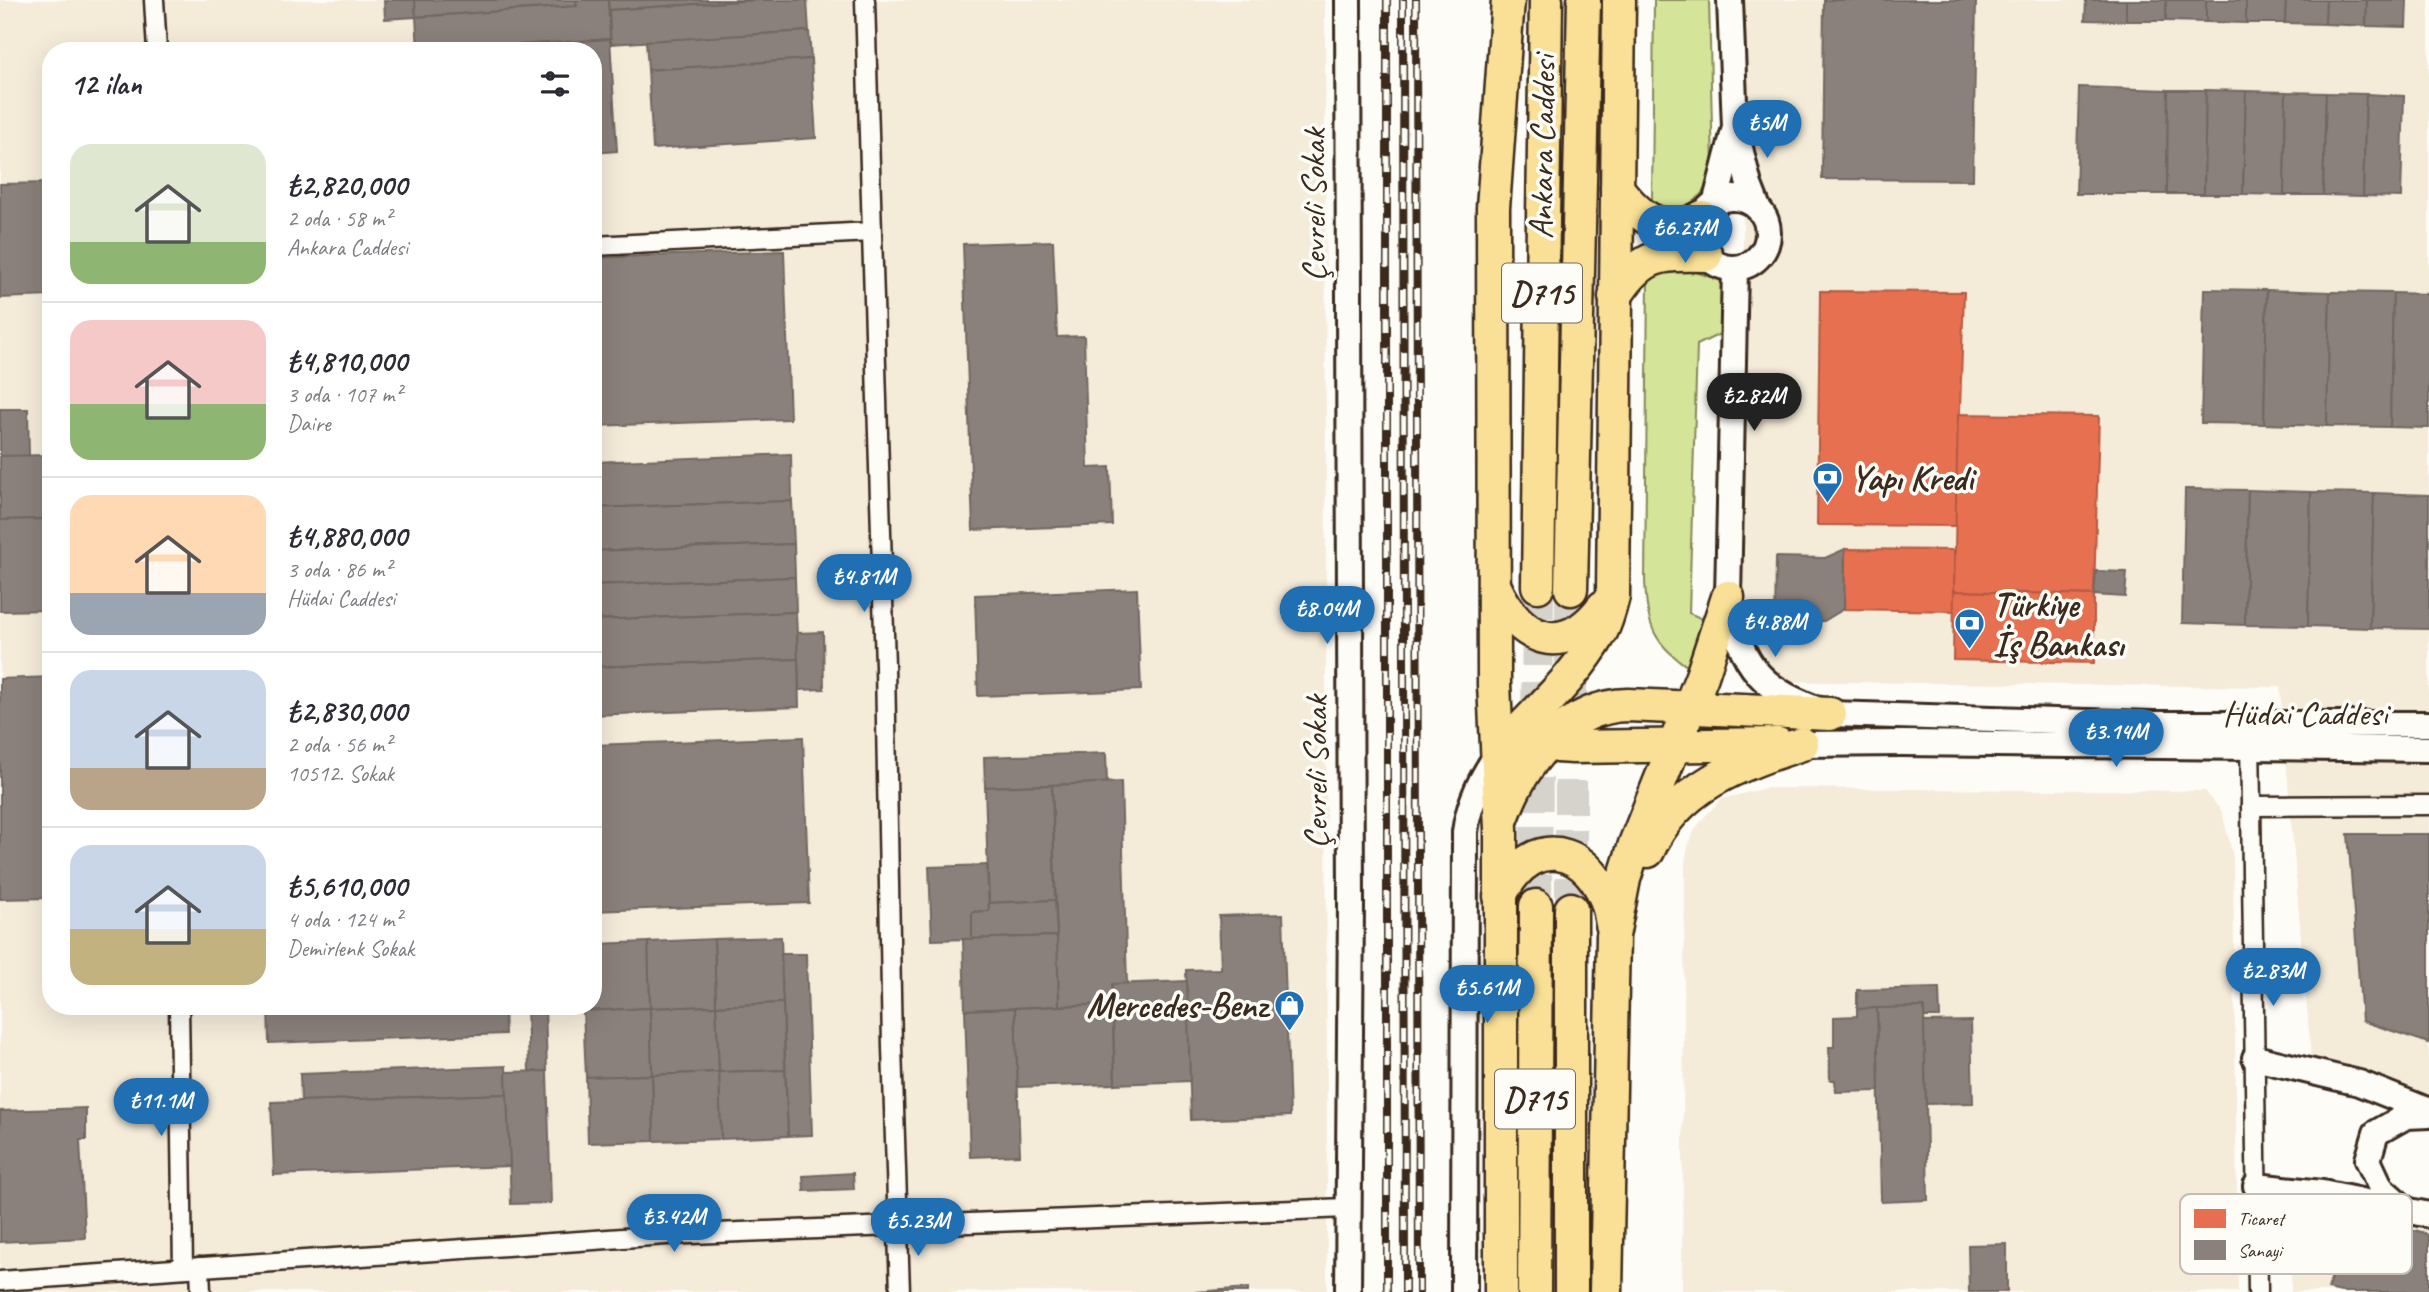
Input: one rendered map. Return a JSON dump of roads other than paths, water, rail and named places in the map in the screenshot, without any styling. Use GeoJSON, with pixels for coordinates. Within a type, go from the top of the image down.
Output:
{"type":"FeatureCollection","features":[{"type":"Feature","properties":{"kind":"highway"},"geometry":{"type":"LineString","coordinates":[[1492,0],[1501,99]]}},
{"type":"Feature","properties":{"kind":"highway"},"geometry":{"type":"LineString","coordinates":[[1500,1292],[1501,823],[1494,684],[1493,208],[1508,0]]}},
{"type":"Feature","properties":{"kind":"highway","name":"Ankara Caddesi"},"geometry":{"type":"LineString","coordinates":[[1538,586],[1546,0]]}},
{"type":"Feature","properties":{"kind":"highway","name":"Ankara Caddesi"},"geometry":{"type":"LineString","coordinates":[[1572,589],[1584,0]]}},
{"type":"Feature","properties":{"kind":"highway"},"geometry":{"type":"LineString","coordinates":[[1499,751],[1571,674],[1602,630],[1613,596],[1619,0]]}},
{"type":"Feature","properties":{"kind":"highway"},"geometry":{"type":"LineString","coordinates":[[1617,188],[1636,210],[1655,223],[1681,226],[1709,210]]}},
{"type":"Feature","properties":{"kind":"highway"},"geometry":{"type":"LineString","coordinates":[[1615,297],[1626,280],[1642,264],[1674,255],[1706,255]]}},
{"type":"Feature","properties":{"kind":"highway"},"geometry":{"type":"LineString","coordinates":[[1494,586],[1504,607],[1517,623],[1532,633],[1555,638],[1574,635],[1590,624],[1604,606],[1613,575]]}},
{"type":"Feature","properties":{"kind":"highway"},"geometry":{"type":"LineString","coordinates":[[1606,1292],[1614,936],[1628,863],[1711,654],[1728,597]]}},
{"type":"Feature","properties":{"kind":"highway"},"geometry":{"type":"LineString","coordinates":[[1494,684],[1505,710],[1533,737],[1548,744],[1573,747],[1802,744]]}},
{"type":"Feature","properties":{"kind":"highway"},"geometry":{"type":"LineString","coordinates":[[1501,823],[1523,775],[1548,744],[1573,722],[1605,708],[1629,705],[1830,714]]}},
{"type":"Feature","properties":{"kind":"highway"},"geometry":{"type":"LineString","coordinates":[[1611,1017],[1626,961],[1640,874],[1650,847],[1665,820],[1689,795],[1715,778],[1746,763],[1802,744]]}},
{"type":"Feature","properties":{"kind":"highway"},"geometry":{"type":"LineString","coordinates":[[1500,896],[1508,881],[1531,859],[1545,854],[1560,854],[1573,858],[1586,867],[1604,891],[1614,936]]}},
{"type":"Feature","properties":{"kind":"highway","name":"D715"},"geometry":{"type":"LineString","coordinates":[[1534,1292],[1536,906]]}},
{"type":"Feature","properties":{"kind":"highway","name":"D715"},"geometry":{"type":"LineString","coordinates":[[1571,909],[1571,1292]]}},
{"type":"Feature","properties":{"kind":"street"},"geometry":{"type":"LineString","coordinates":[[154,0],[156,42]]}},
{"type":"Feature","properties":{"kind":"street"},"geometry":{"type":"LineString","coordinates":[[865,0],[900,1292]]}},
{"type":"Feature","properties":{"kind":"street","name":"Çevreli Sokak"},"geometry":{"type":"LineString","coordinates":[[1348,0],[1351,904],[1348,1292]]}},
{"type":"Feature","properties":{"kind":"street"},"geometry":{"type":"LineString","coordinates":[[1730,0],[1735,127],[1758,208],[1767,222],[1767,243],[1762,253],[1755,261],[1735,268],[1719,265],[1706,255],[1699,237],[1735,127]]}},
{"type":"Feature","properties":{"kind":"street"},"geometry":{"type":"LineString","coordinates":[[1709,210],[1734,198],[1758,208]]}},
{"type":"Feature","properties":{"kind":"street"},"geometry":{"type":"LineString","coordinates":[[602,246],[871,232]]}},
{"type":"Feature","properties":{"kind":"street"},"geometry":{"type":"LineString","coordinates":[[1735,268],[1728,597],[1738,640],[1757,674],[1781,693],[1830,714]]}},
{"type":"Feature","properties":{"kind":"street","name":"Hüdai Caddesi"},"geometry":{"type":"LineString","coordinates":[[1830,714],[2153,724],[2250,736],[2429,748]]}},
{"type":"Feature","properties":{"kind":"street","name":"Hüdai Caddesi"},"geometry":{"type":"LineString","coordinates":[[1802,744],[2250,736],[2429,724]]}},
{"type":"Feature","properties":{"kind":"street"},"geometry":{"type":"LineString","coordinates":[[2250,736],[2256,1194]]}},
{"type":"Feature","properties":{"kind":"street"},"geometry":{"type":"LineString","coordinates":[[1464,1292],[1465,832],[1474,796],[1499,751]]}},
{"type":"Feature","properties":{"kind":"street"},"geometry":{"type":"LineString","coordinates":[[2251,806],[2429,804]]}},
{"type":"Feature","properties":{"kind":"street"},"geometry":{"type":"LineString","coordinates":[[178,1015],[191,1268],[201,1292]]}},
{"type":"Feature","properties":{"kind":"street"},"geometry":{"type":"LineString","coordinates":[[2255,1058],[2359,1083],[2429,1113]]}},
{"type":"Feature","properties":{"kind":"street"},"geometry":{"type":"LineString","coordinates":[[2390,1194],[2381,1188],[2368,1160],[2376,1133],[2406,1116],[2429,1113]]}},
{"type":"Feature","properties":{"kind":"street"},"geometry":{"type":"LineString","coordinates":[[2256,1186],[2327,1194]]}},
{"type":"Feature","properties":{"kind":"street"},"geometry":{"type":"LineString","coordinates":[[0,1281],[666,1236],[1347,1208]]}},
{"type":"Feature","properties":{"kind":"street"},"geometry":{"type":"LineString","coordinates":[[2258,1274],[2258,1292]]}},
{"type":"Feature","properties":{"kind":"tunnel"},"geometry":{"type":"LineString","coordinates":[[1536,906],[1538,586]]}},
{"type":"Feature","properties":{"kind":"tunnel"},"geometry":{"type":"LineString","coordinates":[[1571,589],[1571,909]]}},
{"type":"Feature","properties":{"kind":"railway"},"geometry":{"type":"LineString","coordinates":[[1387,0],[1387,1292]]}},
{"type":"Feature","properties":{"kind":"railway"},"geometry":{"type":"LineString","coordinates":[[1403,0],[1405,1292]]}},
{"type":"Feature","properties":{"kind":"railway"},"geometry":{"type":"LineString","coordinates":[[1416,0],[1419,1292]]}},
{"type":"Feature","properties":{"kind":"place","name":"Yapı Kredi"},"geometry":{"type":"Point","coordinates":[1828,505]}},
{"type":"Feature","properties":{"kind":"place","name":"Türkiye İş Bankası"},"geometry":{"type":"Point","coordinates":[1970,651]}},
{"type":"Feature","properties":{"kind":"place","name":"Mercedes-Benz"},"geometry":{"type":"Point","coordinates":[1290,1032]}}]}
